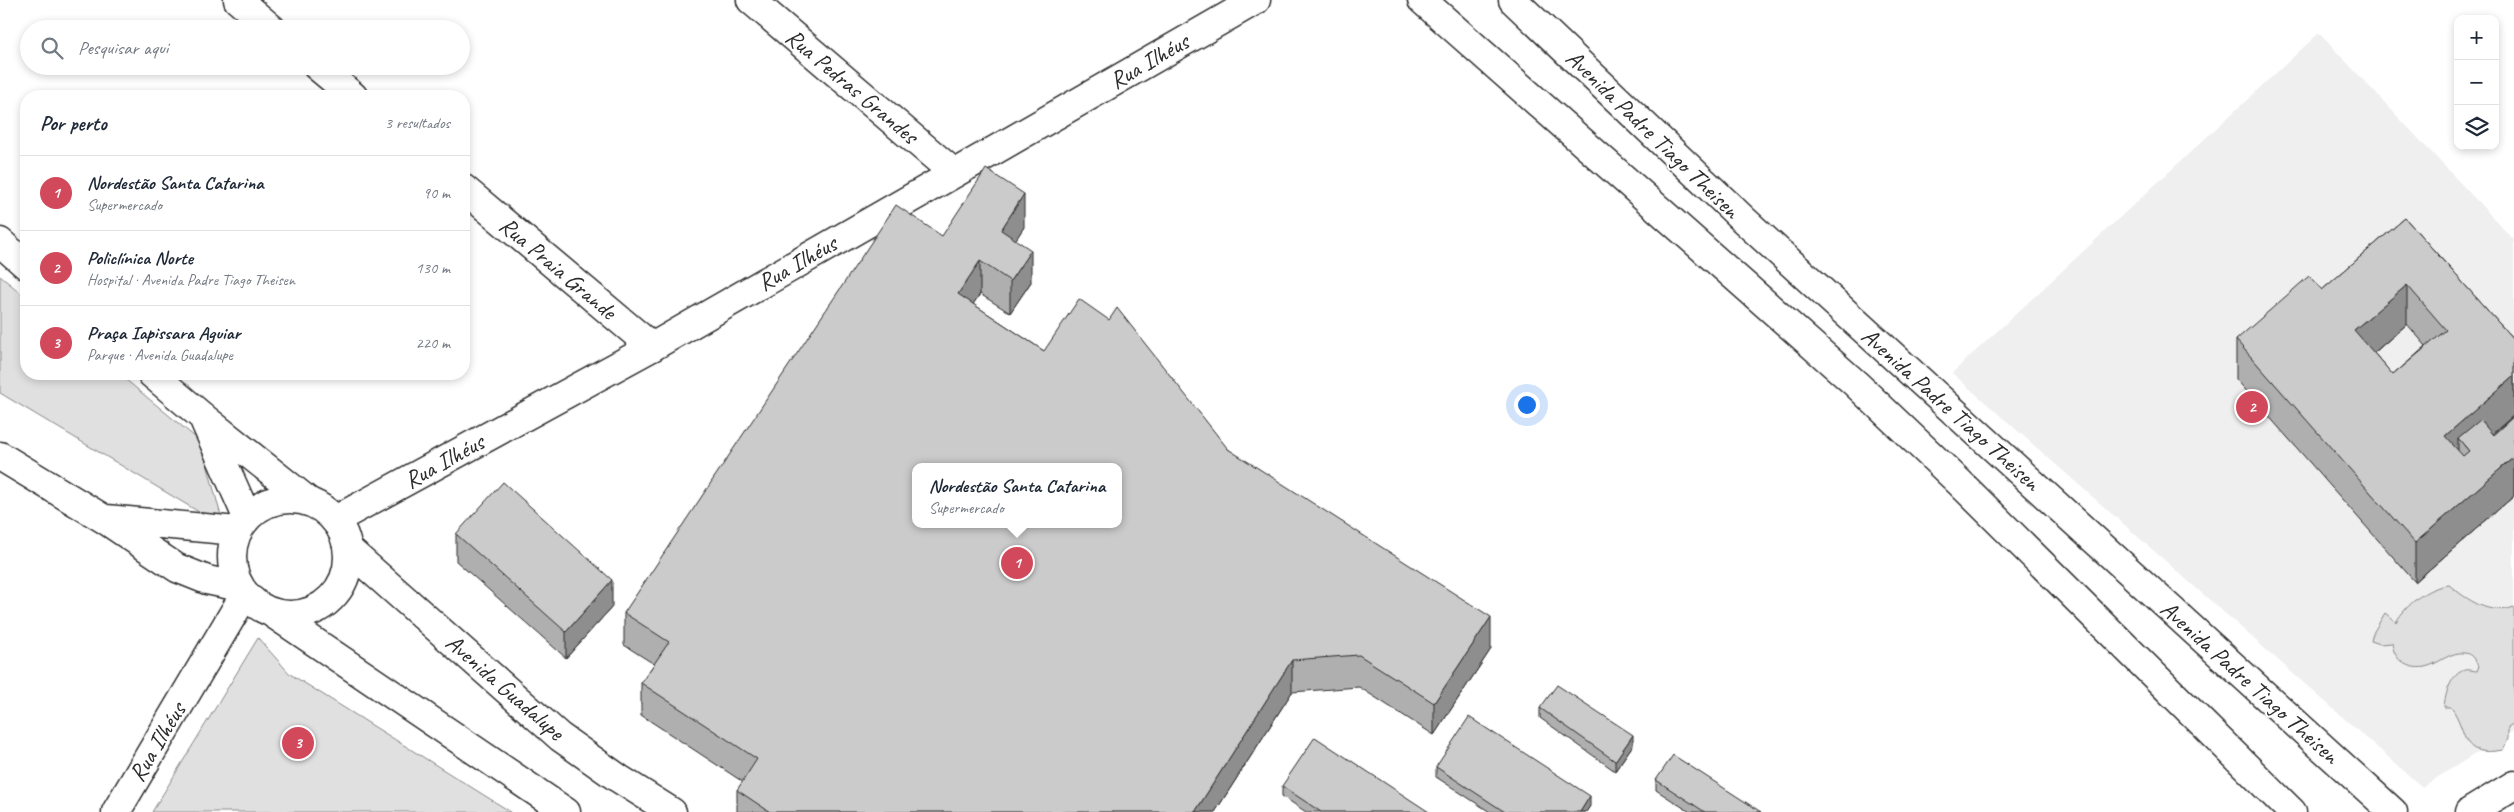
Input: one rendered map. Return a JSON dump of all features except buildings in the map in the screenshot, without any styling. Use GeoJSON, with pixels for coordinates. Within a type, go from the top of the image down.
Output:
{"type":"FeatureCollection","features":[{"type":"Feature","properties":{"kind":"street"},"geometry":{"type":"LineString","coordinates":[[238,0],[261,20]]}},
{"type":"Feature","properties":{"kind":"street","name":"Rua Pedras Grandes"},"geometry":{"type":"LineString","coordinates":[[751,0],[954,173]]}},
{"type":"Feature","properties":{"kind":"street","name":"Rua Ilhéus"},"geometry":{"type":"LineString","coordinates":[[335,520],[652,347],[1256,0]]}},
{"type":"Feature","properties":{"kind":"street","name":"Avenida Padre Tiago Theisen"},"geometry":{"type":"LineString","coordinates":[[1422,0],[1856,384],[1959,482],[2292,812]]}},
{"type":"Feature","properties":{"kind":"street","name":"Avenida Padre Tiago Theisen"},"geometry":{"type":"LineString","coordinates":[[1513,0],[1745,221],[2393,812]]}},
{"type":"Feature","properties":{"kind":"street"},"geometry":{"type":"LineString","coordinates":[[328,75],[346,90]]}},
{"type":"Feature","properties":{"kind":"street","name":"Rua Praia Grande"},"geometry":{"type":"LineString","coordinates":[[470,194],[652,347]]}},
{"type":"Feature","properties":{"kind":"street"},"geometry":{"type":"LineString","coordinates":[[0,242],[20,260]]}},
{"type":"Feature","properties":{"kind":"street"},"geometry":{"type":"LineString","coordinates":[[159,380],[308,501],[323,508],[344,532],[349,550],[348,566],[343,582],[334,596],[321,607],[305,613],[288,615],[272,613]]}},
{"type":"Feature","properties":{"kind":"street"},"geometry":{"type":"LineString","coordinates":[[204,418],[242,524]]}},
{"type":"Feature","properties":{"kind":"street"},"geometry":{"type":"LineString","coordinates":[[0,456],[104,519],[177,568],[243,591]]}},
{"type":"Feature","properties":{"kind":"street"},"geometry":{"type":"LineString","coordinates":[[308,501],[292,498],[275,500],[259,506],[242,524],[232,547],[232,563],[243,591],[257,605],[272,613],[566,812]]}},
{"type":"Feature","properties":{"kind":"street"},"geometry":{"type":"LineString","coordinates":[[104,519],[242,524]]}},
{"type":"Feature","properties":{"kind":"street","name":"Avenida Guadalupe"},"geometry":{"type":"LineString","coordinates":[[349,550],[560,737],[672,812]]}},
{"type":"Feature","properties":{"kind":"street","name":"Rua Ilhéus"},"geometry":{"type":"LineString","coordinates":[[116,812],[243,591]]}},
{"type":"Feature","properties":{"kind":"street"},"geometry":{"type":"LineString","coordinates":[[2470,812],[2514,785]]}},
{"type":"Feature","properties":{"kind":"shaded area"},"geometry":{"type":"Polygon","coordinates":[[[2319,33],[2514,240],[2514,730],[2422,787],[1952,373],[2319,33]]]}},
{"type":"Feature","properties":{"kind":"shaded area"},"geometry":{"type":"Polygon","coordinates":[[[0,276],[20,292],[20,380],[126,380],[201,442],[224,527],[0,393],[0,276]]]}},
{"type":"Feature","properties":{"kind":"shaded area"},"geometry":{"type":"Polygon","coordinates":[[[2449,585],[2472,601],[2488,608],[2505,609],[2514,607],[2514,723],[2508,727],[2508,739],[2503,750],[2489,752],[2472,747],[2467,742],[2451,707],[2444,707],[2447,691],[2456,675],[2465,670],[2477,671],[2479,666],[2471,656],[2465,653],[2454,654],[2425,667],[2418,668],[2402,662],[2395,654],[2392,643],[2380,644],[2371,641],[2373,633],[2385,613],[2396,622],[2412,603],[2425,593],[2441,586],[2449,585]]]}},
{"type":"Feature","properties":{"kind":"shaded area"},"geometry":{"type":"Polygon","coordinates":[[[258,638],[290,674],[511,812],[152,812],[258,638]]]}},
{"type":"Feature","properties":{"kind":"place","name":"Policlínica Norte"},"geometry":{"type":"Point","coordinates":[2252,407]}},
{"type":"Feature","properties":{"kind":"place","name":"Nordestão Santa Catarina"},"geometry":{"type":"Point","coordinates":[1017,563]}},
{"type":"Feature","properties":{"kind":"place","name":"Praça Iapissara Aguiar"},"geometry":{"type":"Point","coordinates":[298,743]}}]}
